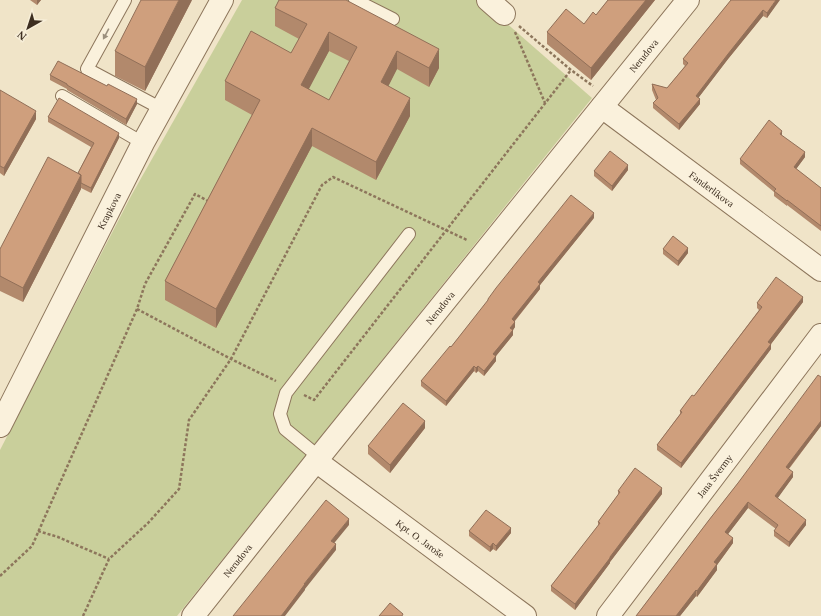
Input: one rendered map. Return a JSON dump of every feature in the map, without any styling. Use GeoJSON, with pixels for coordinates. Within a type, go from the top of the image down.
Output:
{"type":"FeatureCollection","features":[{"type":"Feature","properties":{"kind":"street","name":"Krapkova"},"geometry":{"type":"LineString","coordinates":[[3,412],[143,143],[222,0]]}},
{"type":"Feature","properties":{"kind":"street","name":"Nerudova"},"geometry":{"type":"LineString","coordinates":[[193,616],[317,459],[688,0]]}},
{"type":"Feature","properties":{"kind":"street","name":"Fanderlíkova"},"geometry":{"type":"LineString","coordinates":[[605,103],[821,270]]}},
{"type":"Feature","properties":{"kind":"street","name":"Jana Švermy"},"geometry":{"type":"LineString","coordinates":[[608,616],[821,335]]}},
{"type":"Feature","properties":{"kind":"street","name":"Kpt. O. Jaroše"},"geometry":{"type":"LineString","coordinates":[[317,459],[525,616]]}},
{"type":"Feature","properties":{"kind":"lane"},"geometry":{"type":"LineString","coordinates":[[125,0],[87,69],[162,109]]}},
{"type":"Feature","properties":{"kind":"lane"},"geometry":{"type":"LineString","coordinates":[[355,0],[393,19]]}},
{"type":"Feature","properties":{"kind":"lane"},"geometry":{"type":"LineString","coordinates":[[62,96],[143,143]]}},
{"type":"Feature","properties":{"kind":"lane"},"geometry":{"type":"LineString","coordinates":[[317,459],[284,429],[280,414],[286,393],[409,234]]}},
{"type":"Feature","properties":{"kind":"path"},"geometry":{"type":"LineString","coordinates":[[501,11],[571,70],[592,85],[605,103]]}},
{"type":"Feature","properties":{"kind":"path"},"geometry":{"type":"LineString","coordinates":[[501,11],[545,103]]}},
{"type":"Feature","properties":{"kind":"path"},"geometry":{"type":"LineString","coordinates":[[83,616],[109,559],[148,523],[179,489],[189,420],[231,359],[322,185],[334,177],[488,249]]}},
{"type":"Feature","properties":{"kind":"path"},"geometry":{"type":"LineString","coordinates":[[0,576],[32,546],[137,309],[145,284],[195,194],[215,205]]}},
{"type":"Feature","properties":{"kind":"path"},"geometry":{"type":"LineString","coordinates":[[38,531],[58,537],[109,559]]}},
{"type":"Feature","properties":{"kind":"green space"},"geometry":{"type":"Polygon","coordinates":[[[242,0],[480,0],[592,98],[177,616],[0,616],[0,450],[131,196],[242,0]]]}},
{"type":"Feature","properties":{"kind":"building"},"geometry":{"type":"Polygon","coordinates":[[[141,0],[179,0],[145,67],[115,51],[141,0]]]}},
{"type":"Feature","properties":{"kind":"building"},"geometry":{"type":"Polygon","coordinates":[[[279,0],[346,0],[439,49],[429,68],[397,51],[381,82],[410,98],[376,162],[312,128],[216,309],[165,281],[260,100],[225,81],[251,31],[291,53],[307,24],[275,8],[279,0]],[[329,32],[301,85],[329,100],[357,47],[329,32]]]}},
{"type":"Feature","properties":{"kind":"building"},"geometry":{"type":"Polygon","coordinates":[[[608,0],[646,0],[591,68],[547,32],[566,9],[584,24],[593,12],[596,15],[608,0]]]}},
{"type":"Feature","properties":{"kind":"building"},"geometry":{"type":"Polygon","coordinates":[[[731,0],[776,0],[767,13],[763,10],[728,54],[696,96],[700,99],[679,124],[653,103],[658,98],[652,84],[667,88],[688,63],[683,59],[731,0]]]}},
{"type":"Feature","properties":{"kind":"building"},"geometry":{"type":"Polygon","coordinates":[[[58,61],[107,86],[108,84],[137,99],[126,119],[50,75],[58,61]]]}},
{"type":"Feature","properties":{"kind":"building"},"geometry":{"type":"Polygon","coordinates":[[[0,90],[36,111],[4,168],[0,166],[0,90]]]}},
{"type":"Feature","properties":{"kind":"building"},"geometry":{"type":"Polygon","coordinates":[[[59,98],[119,133],[91,188],[81,183],[81,175],[78,173],[94,143],[48,117],[59,98]]]}},
{"type":"Feature","properties":{"kind":"building"},"geometry":{"type":"Polygon","coordinates":[[[769,120],[782,131],[780,134],[805,152],[794,167],[821,188],[821,226],[774,191],[776,189],[740,159],[769,120]]]}},
{"type":"Feature","properties":{"kind":"building"},"geometry":{"type":"Polygon","coordinates":[[[610,151],[628,165],[612,186],[594,171],[610,151]]]}},
{"type":"Feature","properties":{"kind":"building"},"geometry":{"type":"Polygon","coordinates":[[[48,157],[81,175],[23,288],[0,276],[0,249],[48,157]]]}},
{"type":"Feature","properties":{"kind":"building"},"geometry":{"type":"Polygon","coordinates":[[[571,195],[594,213],[538,282],[540,284],[512,319],[515,322],[510,328],[513,330],[493,354],[496,356],[484,371],[478,366],[476,368],[474,366],[446,401],[421,381],[450,346],[451,347],[496,288],[571,195]]]}},
{"type":"Feature","properties":{"kind":"building"},"geometry":{"type":"Polygon","coordinates":[[[673,236],[688,248],[678,261],[663,249],[673,236]]]}},
{"type":"Feature","properties":{"kind":"building"},"geometry":{"type":"Polygon","coordinates":[[[776,277],[803,297],[768,342],[771,344],[681,463],[657,445],[682,412],[680,411],[692,395],[694,396],[762,307],[757,303],[776,277]]]}},
{"type":"Feature","properties":{"kind":"building"},"geometry":{"type":"Polygon","coordinates":[[[818,375],[821,377],[821,421],[786,467],[793,472],[775,496],[806,520],[789,542],[774,531],[778,525],[748,502],[725,532],[733,538],[714,562],[717,564],[676,616],[636,616],[738,483],[818,375]]]}},
{"type":"Feature","properties":{"kind":"building"},"geometry":{"type":"Polygon","coordinates":[[[403,403],[425,421],[390,465],[368,446],[403,403]]]}},
{"type":"Feature","properties":{"kind":"building"},"geometry":{"type":"Polygon","coordinates":[[[635,468],[662,488],[575,604],[551,586],[600,523],[598,522],[635,468]]]}},
{"type":"Feature","properties":{"kind":"building"},"geometry":{"type":"Polygon","coordinates":[[[326,500],[349,519],[331,541],[336,544],[281,616],[233,616],[326,500]]]}},
{"type":"Feature","properties":{"kind":"building"},"geometry":{"type":"Polygon","coordinates":[[[486,510],[511,528],[496,546],[493,543],[490,547],[469,531],[486,510]]]}},
{"type":"Feature","properties":{"kind":"building"},"geometry":{"type":"Polygon","coordinates":[[[390,603],[403,614],[402,616],[379,616],[390,603]]]}}]}
